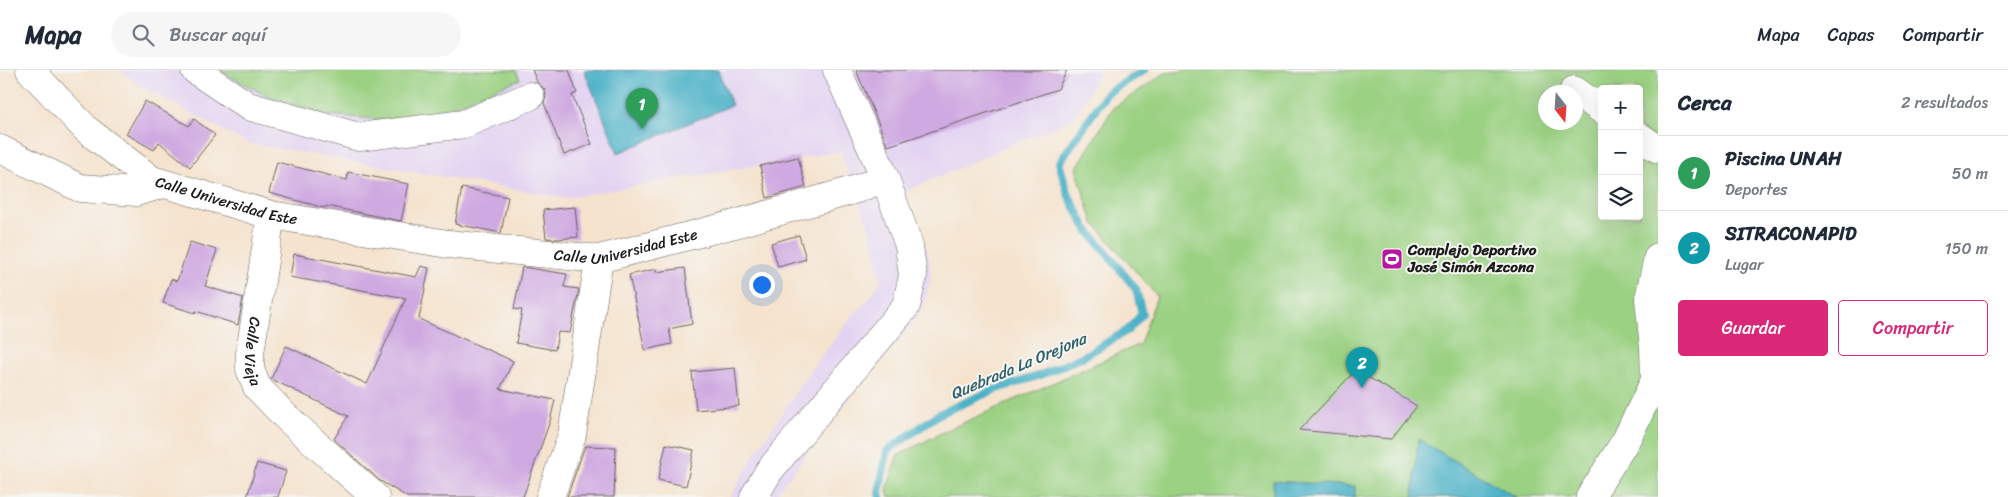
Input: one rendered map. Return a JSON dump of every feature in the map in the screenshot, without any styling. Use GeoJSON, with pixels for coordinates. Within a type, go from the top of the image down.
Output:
{"type":"FeatureCollection","features":[{"type":"Feature","properties":{"kind":"street","name":"Calle Universidad Este"},"geometry":{"type":"LineString","coordinates":[[30,70],[87,130],[152,180],[271,215],[448,244],[599,259],[627,254],[744,222],[857,189],[885,178]]}},
{"type":"Feature","properties":{"kind":"street"},"geometry":{"type":"LineString","coordinates":[[195,70],[248,106],[359,136],[464,124],[530,96]]}},
{"type":"Feature","properties":{"kind":"street"},"geometry":{"type":"LineString","coordinates":[[754,497],[769,471],[906,306],[913,276],[909,246],[885,178],[838,70]]}},
{"type":"Feature","properties":{"kind":"street"},"geometry":{"type":"LineString","coordinates":[[1583,96],[1598,107]]}},
{"type":"Feature","properties":{"kind":"street"},"geometry":{"type":"LineString","coordinates":[[1643,139],[1658,149]]}},
{"type":"Feature","properties":{"kind":"street"},"geometry":{"type":"LineString","coordinates":[[0,149],[80,188],[136,192],[163,184]]}},
{"type":"Feature","properties":{"kind":"street","name":"Calle Vieja"},"geometry":{"type":"LineString","coordinates":[[271,215],[250,353],[250,369],[257,387],[280,411],[375,497]]}},
{"type":"Feature","properties":{"kind":"street"},"geometry":{"type":"LineString","coordinates":[[1590,497],[1626,440],[1655,380],[1650,299],[1658,257]]}},
{"type":"Feature","properties":{"kind":"street"},"geometry":{"type":"LineString","coordinates":[[550,497],[572,435],[599,259]]}},
{"type":"Feature","properties":{"kind":"shaded area"},"geometry":{"type":"Polygon","coordinates":[[[121,70],[1101,70],[1074,118],[904,192],[929,256],[931,279],[925,302],[912,325],[849,399],[774,497],[730,497],[757,451],[810,371],[855,313],[870,298],[881,280],[870,231],[840,151],[566,198],[247,143],[138,85],[121,70]]]}},
{"type":"Feature","properties":{"kind":"green space"},"geometry":{"type":"Polygon","coordinates":[[[218,70],[516,70],[520,79],[451,107],[397,121],[328,115],[269,97],[218,70]]]}},
{"type":"Feature","properties":{"kind":"green space","name":"Complejo Deportivo José Simón Azcona"},"geometry":{"type":"Polygon","coordinates":[[[1193,70],[1658,70],[1658,497],[889,497],[887,490],[897,456],[947,430],[1140,344],[1157,296],[1093,222],[1076,169],[1113,108],[1165,73],[1193,70]]]}},
{"type":"Feature","properties":{"kind":"water"},"geometry":{"type":"Polygon","coordinates":[[[584,70],[718,70],[732,105],[618,153],[584,70]]]}},
{"type":"Feature","properties":{"kind":"water"},"geometry":{"type":"Polygon","coordinates":[[[1418,439],[1516,497],[1413,497],[1418,439]]]}},
{"type":"Feature","properties":{"kind":"water"},"geometry":{"type":"Polygon","coordinates":[[[1273,481],[1355,486],[1355,497],[1273,497],[1273,481]]]}},
{"type":"Feature","properties":{"kind":"building"},"geometry":{"type":"Polygon","coordinates":[[[532,70],[569,70],[577,93],[572,95],[592,144],[564,155],[544,103],[546,97],[545,90],[537,82],[532,70]]]}},
{"type":"Feature","properties":{"kind":"building"},"geometry":{"type":"Polygon","coordinates":[[[856,70],[1067,70],[1058,89],[888,146],[856,70]]]}},
{"type":"Feature","properties":{"kind":"building"},"geometry":{"type":"Polygon","coordinates":[[[145,101],[189,126],[194,119],[215,135],[190,167],[159,142],[154,150],[126,134],[145,101]]]}},
{"type":"Feature","properties":{"kind":"building"},"geometry":{"type":"Polygon","coordinates":[[[798,157],[806,187],[767,198],[760,166],[798,157]]]}},
{"type":"Feature","properties":{"kind":"building"},"geometry":{"type":"Polygon","coordinates":[[[277,162],[347,180],[348,172],[409,184],[401,221],[326,206],[325,208],[269,193],[277,162]]]}},
{"type":"Feature","properties":{"kind":"building"},"geometry":{"type":"Polygon","coordinates":[[[462,188],[508,197],[501,233],[455,224],[462,188]]]}},
{"type":"Feature","properties":{"kind":"building"},"geometry":{"type":"Polygon","coordinates":[[[575,207],[578,237],[546,238],[543,210],[575,207]]]}},
{"type":"Feature","properties":{"kind":"building"},"geometry":{"type":"Polygon","coordinates":[[[799,235],[806,259],[778,267],[771,243],[799,235]]]}},
{"type":"Feature","properties":{"kind":"building"},"geometry":{"type":"Polygon","coordinates":[[[190,242],[217,250],[205,286],[243,298],[238,325],[196,311],[195,313],[163,303],[171,279],[177,281],[190,242]]]}},
{"type":"Feature","properties":{"kind":"building"},"geometry":{"type":"Polygon","coordinates":[[[294,254],[416,277],[421,266],[429,268],[419,319],[513,361],[500,389],[555,400],[550,421],[523,497],[407,497],[379,480],[334,439],[348,416],[271,379],[286,346],[367,384],[406,298],[290,277],[294,254]]]}},
{"type":"Feature","properties":{"kind":"building"},"geometry":{"type":"Polygon","coordinates":[[[522,267],[567,274],[564,287],[579,289],[570,333],[558,332],[555,350],[516,343],[522,310],[514,309],[522,267]]]}},
{"type":"Feature","properties":{"kind":"building"},"geometry":{"type":"Polygon","coordinates":[[[685,268],[692,324],[669,329],[672,344],[645,350],[629,275],[656,269],[656,272],[685,268]]]}},
{"type":"Feature","properties":{"kind":"building"},"geometry":{"type":"Polygon","coordinates":[[[735,368],[739,406],[696,410],[692,372],[735,368]]]}},
{"type":"Feature","properties":{"kind":"building"},"geometry":{"type":"Polygon","coordinates":[[[1356,370],[1417,406],[1391,439],[1299,430],[1356,370]]]}},
{"type":"Feature","properties":{"kind":"building"},"geometry":{"type":"Polygon","coordinates":[[[666,444],[694,450],[686,486],[658,480],[666,444]]]}},
{"type":"Feature","properties":{"kind":"building"},"geometry":{"type":"Polygon","coordinates":[[[585,446],[616,447],[614,497],[567,497],[585,446]]]}},
{"type":"Feature","properties":{"kind":"building"},"geometry":{"type":"Polygon","coordinates":[[[257,463],[286,471],[278,497],[247,497],[257,463]]]}},
{"type":"Feature","properties":{"kind":"waterway","name":"Quebrada La Orejona"},"geometry":{"type":"LineString","coordinates":[[880,497],[879,493],[887,451],[939,414],[994,390],[1041,375],[1084,356],[1128,330],[1142,314],[1136,289],[1086,228],[1069,196],[1059,163],[1107,93],[1145,70]]}},
{"type":"Feature","properties":{"kind":"place","name":"Piscina UNAH"},"geometry":{"type":"Point","coordinates":[642,129]}},
{"type":"Feature","properties":{"kind":"place","name":"Complejo Deportivo José Simón Azcona"},"geometry":{"type":"Point","coordinates":[1392,259]}},
{"type":"Feature","properties":{"kind":"place","name":"SITRACONAPID"},"geometry":{"type":"Point","coordinates":[1362,388]}}]}
